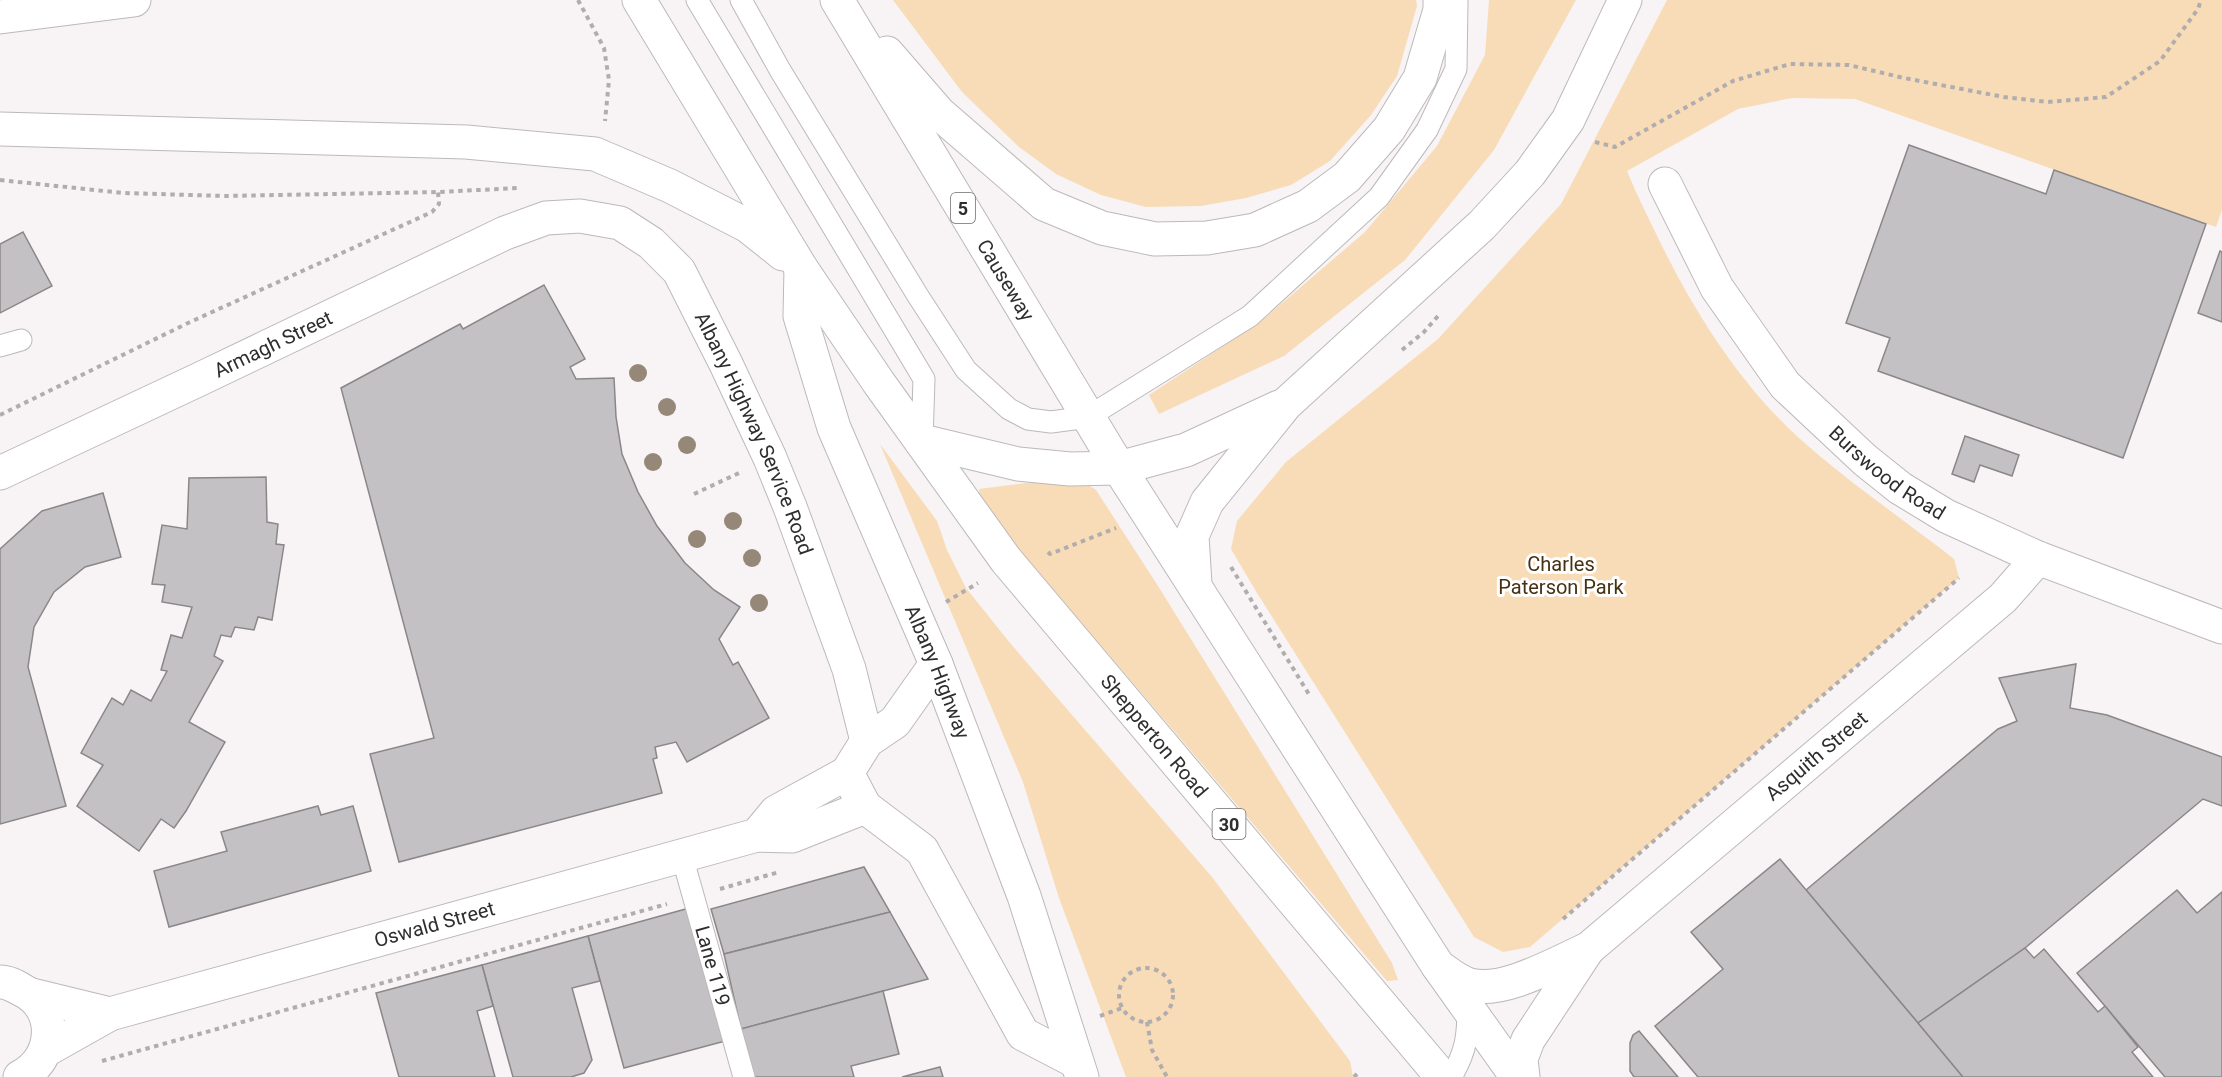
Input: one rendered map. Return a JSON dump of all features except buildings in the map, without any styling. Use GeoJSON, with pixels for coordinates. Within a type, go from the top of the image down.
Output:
{"type":"FeatureCollection","features":[{"type":"Feature","properties":{"kind":"main road"},"geometry":{"type":"LineString","coordinates":[[0,17],[134,0]]}},
{"type":"Feature","properties":{"kind":"main road"},"geometry":{"type":"LineString","coordinates":[[639,0],[801,268],[879,383],[922,441],[1018,464],[1070,469],[1119,468],[1186,450],[1286,404]]}},
{"type":"Feature","properties":{"kind":"main road"},"geometry":{"type":"LineString","coordinates":[[839,0],[939,113],[1044,204],[1102,228],[1155,239],[1207,238],[1255,230],[1308,207],[1347,177],[1389,129],[1420,78],[1440,10],[1440,0]]}},
{"type":"Feature","properties":{"kind":"main road","name":"Causeway"},"geometry":{"type":"LineString","coordinates":[[839,0],[1119,468]]}},
{"type":"Feature","properties":{"kind":"main road"},"geometry":{"type":"LineString","coordinates":[[1195,589],[1192,536],[1207,502],[1286,404],[1482,225],[1530,173],[1568,120],[1625,0]]}},
{"type":"Feature","properties":{"kind":"main road"},"geometry":{"type":"LineString","coordinates":[[0,129],[466,142],[595,154],[670,186],[748,226],[801,268]]}},
{"type":"Feature","properties":{"kind":"main road","name":"Burswood Road"},"geometry":{"type":"LineString","coordinates":[[1665,184],[1717,288],[1785,386],[1900,489],[1946,516],[2038,558],[2222,627]]}},
{"type":"Feature","properties":{"kind":"main road","name":"Albany Highway Service Road"},"geometry":{"type":"LineString","coordinates":[[546,218],[580,216],[620,224],[651,243],[679,271],[731,375],[786,497],[849,669],[867,741]]}},
{"type":"Feature","properties":{"kind":"main road","name":"Armagh Street"},"geometry":{"type":"LineString","coordinates":[[0,473],[505,232],[546,218]]}},
{"type":"Feature","properties":{"kind":"main road","name":"Albany Highway"},"geometry":{"type":"LineString","coordinates":[[801,268],[800,316],[834,428],[936,664],[1024,896],[1079,1069]]}},
{"type":"Feature","properties":{"kind":"main road","name":"Shepperton Road"},"geometry":{"type":"LineString","coordinates":[[922,441],[1006,560],[1442,1077]]}},
{"type":"Feature","properties":{"kind":"main road"},"geometry":{"type":"LineString","coordinates":[[1119,468],[1438,966],[1517,1077]]}},
{"type":"Feature","properties":{"kind":"main road","name":"Asquith Street"},"geometry":{"type":"LineString","coordinates":[[1438,966],[1457,980],[1488,987],[1539,971],[1588,949],[2003,598],[2038,558]]}},
{"type":"Feature","properties":{"kind":"main road"},"geometry":{"type":"LineString","coordinates":[[757,835],[776,812],[847,773],[867,741],[895,723],[936,664]]}},
{"type":"Feature","properties":{"kind":"main road"},"geometry":{"type":"LineString","coordinates":[[847,773],[865,807],[922,850],[1023,1034],[1079,1069]]}},
{"type":"Feature","properties":{"kind":"main road","name":"Oswald Street"},"geometry":{"type":"LineString","coordinates":[[36,1066],[110,1014],[757,835],[792,837],[865,807]]}},
{"type":"Feature","properties":{"kind":"main road","name":"Asquith Street"},"geometry":{"type":"LineString","coordinates":[[1522,1077],[1521,1059],[1528,1040],[1588,949]]}},
{"type":"Feature","properties":{"kind":"main road"},"geometry":{"type":"LineString","coordinates":[[10,983],[43,1008],[49,1024],[36,1066]]}},
{"type":"Feature","properties":{"kind":"main road","name":"Oswald Street"},"geometry":{"type":"LineString","coordinates":[[10,983],[110,1014]]}},
{"type":"Feature","properties":{"kind":"lane"},"geometry":{"type":"LineString","coordinates":[[697,0],[924,379],[922,441]]}},
{"type":"Feature","properties":{"kind":"lane"},"geometry":{"type":"LineString","coordinates":[[741,0],[792,90],[966,370],[1009,409],[1028,419],[1051,422],[1088,417],[1250,316],[1379,197],[1427,130],[1456,69],[1457,0]]}},
{"type":"Feature","properties":{"kind":"lane"},"geometry":{"type":"LineString","coordinates":[[0,346],[21,340]]}},
{"type":"Feature","properties":{"kind":"lane","name":"Lane 119"},"geometry":{"type":"LineString","coordinates":[[682,856],[744,1077]]}},
{"type":"Feature","properties":{"kind":"lane"},"geometry":{"type":"LineString","coordinates":[[1452,1077],[1462,1058],[1468,1035],[1468,1006]]}},
{"type":"Feature","properties":{"kind":"path"},"geometry":{"type":"LineString","coordinates":[[1592,141],[1615,147],[1734,81],[1791,64],[1849,65],[2004,98],[2048,102],[2106,97],[2160,61],[2198,9],[2201,0]]}},
{"type":"Feature","properties":{"kind":"path"},"geometry":{"type":"LineString","coordinates":[[0,180],[123,193],[215,196],[438,192],[531,187]]}},
{"type":"Feature","properties":{"kind":"path"},"geometry":{"type":"LineString","coordinates":[[0,415],[188,323],[432,212],[439,204],[438,192]]}},
{"type":"Feature","properties":{"kind":"path"},"geometry":{"type":"LineString","coordinates":[[694,494],[746,470]]}},
{"type":"Feature","properties":{"kind":"path"},"geometry":{"type":"LineString","coordinates":[[940,604],[972,588],[1036,536],[1050,554],[1118,528],[1147,510]]}},
{"type":"Feature","properties":{"kind":"path"},"geometry":{"type":"LineString","coordinates":[[1229,564],[1316,706]]}},
{"type":"Feature","properties":{"kind":"path"},"geometry":{"type":"LineString","coordinates":[[1558,924],[1959,578]]}},
{"type":"Feature","properties":{"kind":"path"},"geometry":{"type":"LineString","coordinates":[[99,1062],[790,869]]}},
{"type":"Feature","properties":{"kind":"path"},"geometry":{"type":"LineString","coordinates":[[1139,969],[1159,971],[1172,987],[1171,1006],[1157,1020],[1147,1022],[1137,1021],[1129,1016],[1122,1008],[1119,999],[1119,989],[1123,980],[1130,973],[1139,969]]}},
{"type":"Feature","properties":{"kind":"path"},"geometry":{"type":"LineString","coordinates":[[1096,1017],[1122,1008]]}},
{"type":"Feature","properties":{"kind":"path"},"geometry":{"type":"LineString","coordinates":[[1147,1022],[1152,1050],[1167,1077]]}},
{"type":"Feature","properties":{"kind":"green space"},"geometry":{"type":"Polygon","coordinates":[[[893,0],[1416,0],[1417,6],[1397,76],[1371,115],[1330,161],[1291,185],[1246,198],[1201,206],[1146,207],[1101,195],[1056,174],[1019,147],[962,92],[893,0]]]}},
{"type":"Feature","properties":{"kind":"green space"},"geometry":{"type":"Polygon","coordinates":[[[1489,0],[1576,0],[1494,150],[1405,260],[1284,356],[1159,414],[1149,395],[1260,322],[1365,232],[1437,146],[1485,55],[1489,0]]]}},
{"type":"Feature","properties":{"kind":"green space","name":"Charles Paterson Park"},"geometry":{"type":"Polygon","coordinates":[[[1667,0],[2222,0],[2222,210],[2216,227],[1855,99],[1792,98],[1738,109],[1627,171],[1662,246],[1690,298],[1739,372],[1799,438],[1856,485],[1954,559],[1959,578],[1530,947],[1503,952],[1474,937],[1231,549],[1237,521],[1286,462],[1438,339],[1561,204],[1667,0]]]}},
{"type":"Feature","properties":{"kind":"green space"},"geometry":{"type":"Polygon","coordinates":[[[880,444],[937,521],[947,550],[966,588],[1010,643],[1212,877],[1350,1061],[1353,1077],[1126,1077],[1059,898],[1023,782],[880,444]]]}},
{"type":"Feature","properties":{"kind":"green space"},"geometry":{"type":"Polygon","coordinates":[[[1056,479],[1079,479],[1096,490],[1392,963],[1398,980],[1387,981],[1012,541],[980,499],[979,489],[1056,479]]]}}]}
